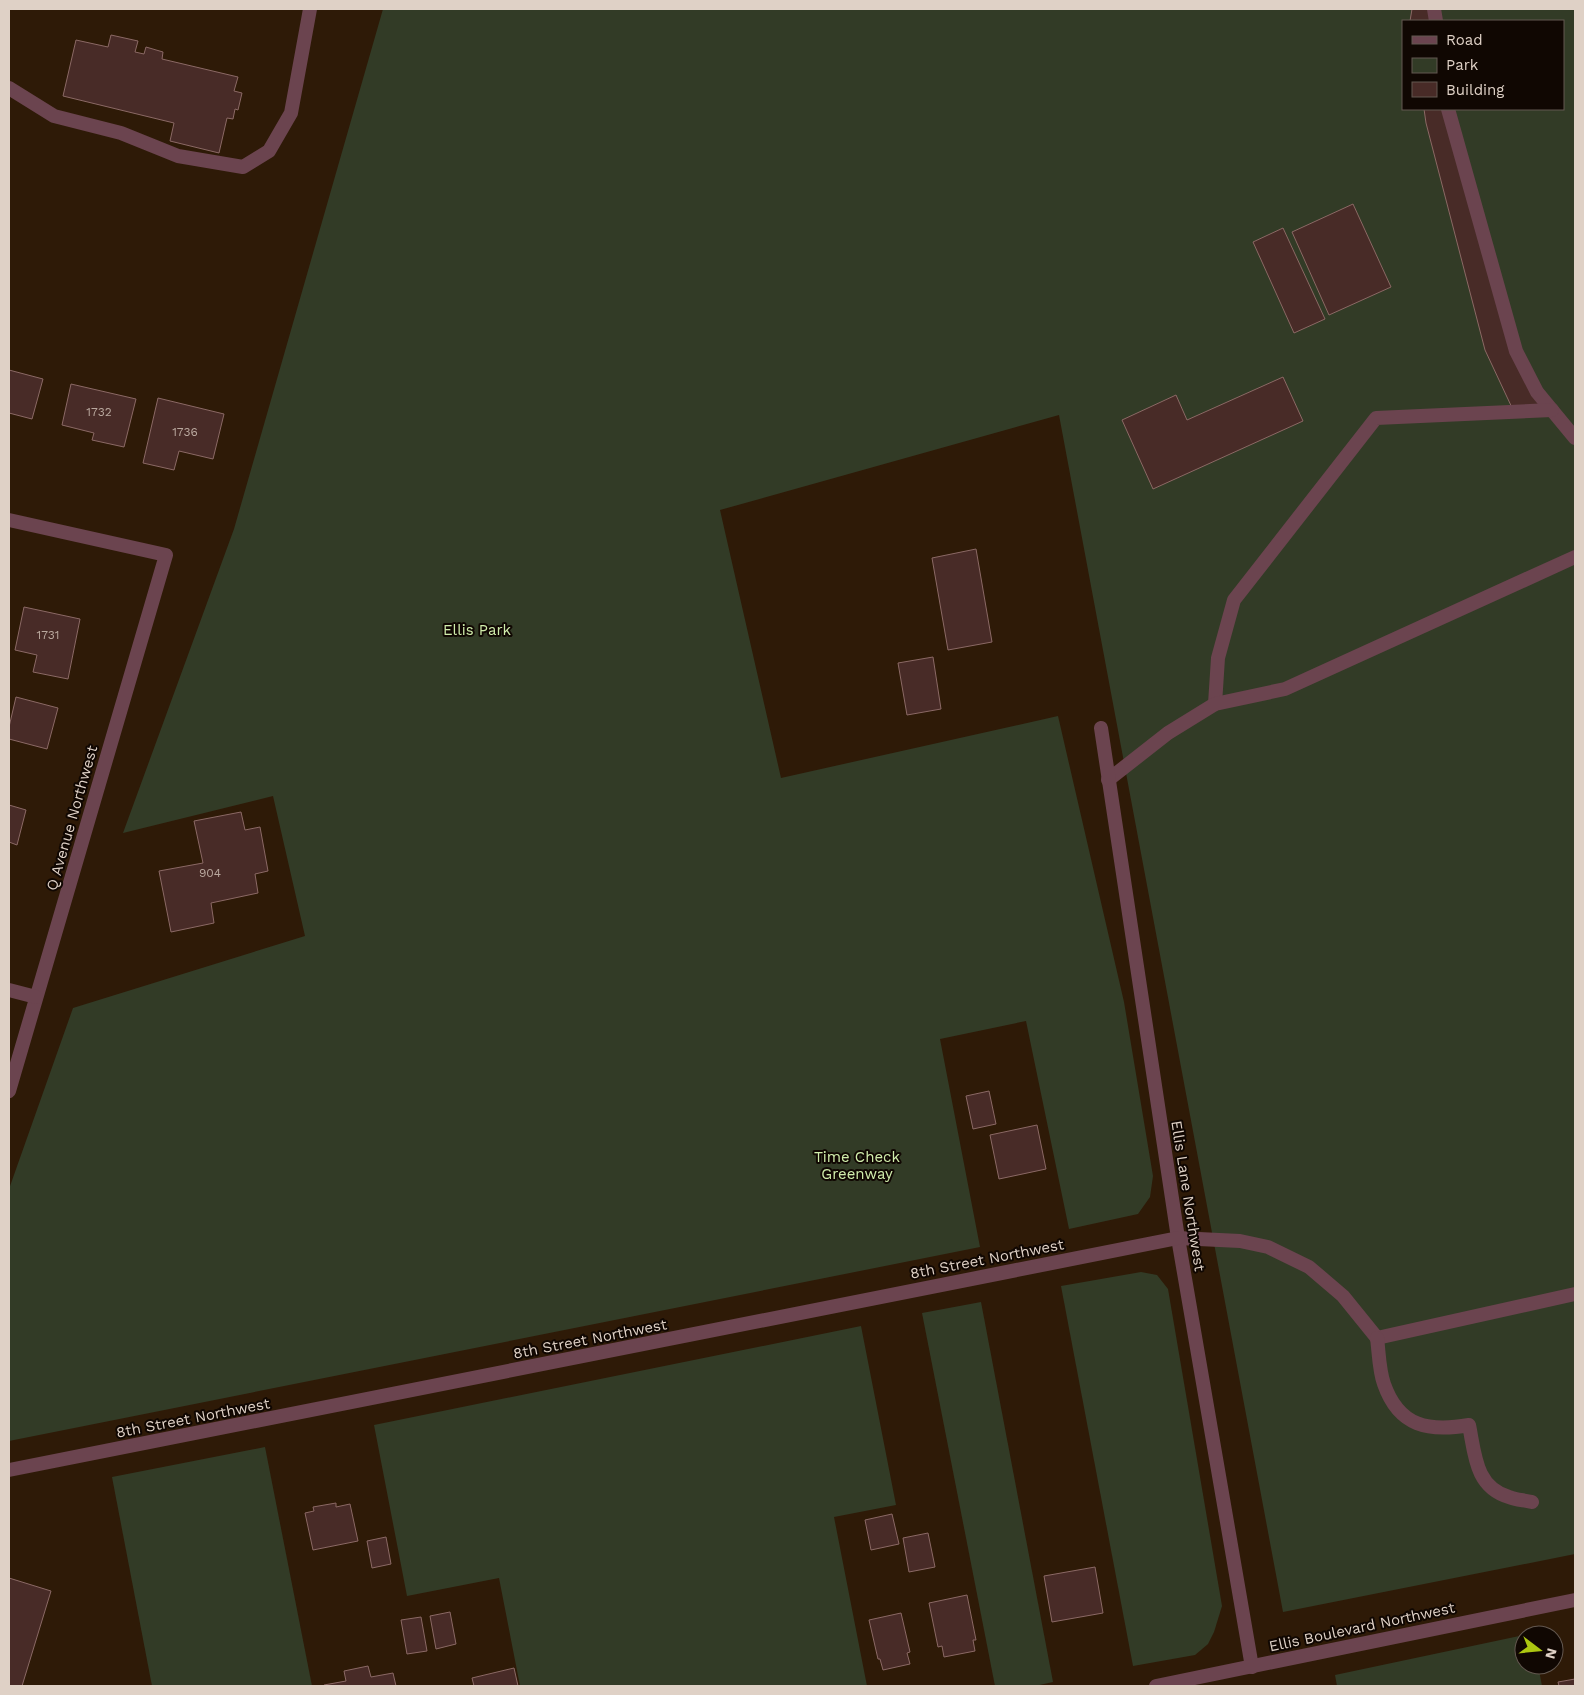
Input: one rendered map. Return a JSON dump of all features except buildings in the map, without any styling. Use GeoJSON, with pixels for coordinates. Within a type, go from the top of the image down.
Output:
{"type":"FeatureCollection","features":[{"type":"Feature","properties":{"kind":"street"},"geometry":{"type":"LineString","coordinates":[[9,88],[54,116],[121,133],[178,156],[243,166],[269,151],[291,113],[310,9]]}},
{"type":"Feature","properties":{"kind":"street"},"geometry":{"type":"LineString","coordinates":[[1448,110],[1516,351],[1537,392],[1575,438]]}},
{"type":"Feature","properties":{"kind":"street"},"geometry":{"type":"LineString","coordinates":[[1215,704],[1218,658],[1234,600],[1376,418],[1552,410]]}},
{"type":"Feature","properties":{"kind":"street","name":"Q Avenue Northwest"},"geometry":{"type":"LineString","coordinates":[[9,520],[166,554],[9,1091]]}},
{"type":"Feature","properties":{"kind":"street"},"geometry":{"type":"LineString","coordinates":[[1108,780],[1168,733],[1215,704],[1285,689],[1575,557]]}},
{"type":"Feature","properties":{"kind":"street","name":"Ellis Lane Northwest"},"geometry":{"type":"LineString","coordinates":[[1101,728],[1178,1238],[1252,1667]]}},
{"type":"Feature","properties":{"kind":"street"},"geometry":{"type":"LineString","coordinates":[[9,990],[36,997]]}},
{"type":"Feature","properties":{"kind":"street","name":"8th Street Northwest"},"geometry":{"type":"LineString","coordinates":[[9,1470],[1178,1238],[1240,1242],[1268,1247],[1309,1267],[1343,1296],[1377,1338]]}},
{"type":"Feature","properties":{"kind":"street"},"geometry":{"type":"LineString","coordinates":[[1532,1502],[1507,1497],[1489,1486],[1479,1471],[1469,1425],[1448,1428],[1432,1427],[1407,1419],[1394,1405],[1384,1383],[1377,1338],[1575,1294]]}},
{"type":"Feature","properties":{"kind":"street","name":"Ellis Boulevard Northwest"},"geometry":{"type":"LineString","coordinates":[[1156,1686],[1575,1600]]}},
{"type":"Feature","properties":{"kind":"green space","name":"Ellis Park"},"geometry":{"type":"Polygon","coordinates":[[[383,9],[1575,9],[1575,1554],[1283,1612],[1059,415],[720,510],[781,778],[1058,716],[1124,1002],[1153,1176],[1150,1197],[1138,1214],[1069,1229],[1026,1021],[940,1039],[980,1247],[9,1441],[9,1189],[73,1008],[305,936],[273,796],[123,833],[234,529],[383,9]]]}},
{"type":"Feature","properties":{"kind":"green space"},"geometry":{"type":"Polygon","coordinates":[[[1141,1272],[1157,1275],[1168,1289],[1222,1606],[1208,1644],[1195,1655],[1133,1666],[1061,1286],[1141,1272]]]}},
{"type":"Feature","properties":{"kind":"green space"},"geometry":{"type":"Polygon","coordinates":[[[981,1302],[1053,1682],[1035,1686],[995,1686],[922,1313],[981,1302]]]}},
{"type":"Feature","properties":{"kind":"green space"},"geometry":{"type":"Polygon","coordinates":[[[861,1326],[896,1505],[834,1517],[867,1686],[520,1686],[499,1578],[407,1596],[374,1425],[861,1326]]]}},
{"type":"Feature","properties":{"kind":"green space"},"geometry":{"type":"Polygon","coordinates":[[[265,1447],[312,1686],[152,1686],[112,1477],[265,1447]]]}},
{"type":"Feature","properties":{"kind":"green space"},"geometry":{"type":"Polygon","coordinates":[[[1514,1637],[1514,1675],[1540,1675],[1542,1686],[1337,1686],[1335,1675],[1514,1637]]]}},
{"type":"Feature","properties":{"kind":"park label","name":"Time Check Greenway"},"geometry":{"type":"Point","coordinates":[857,1166]}}]}
